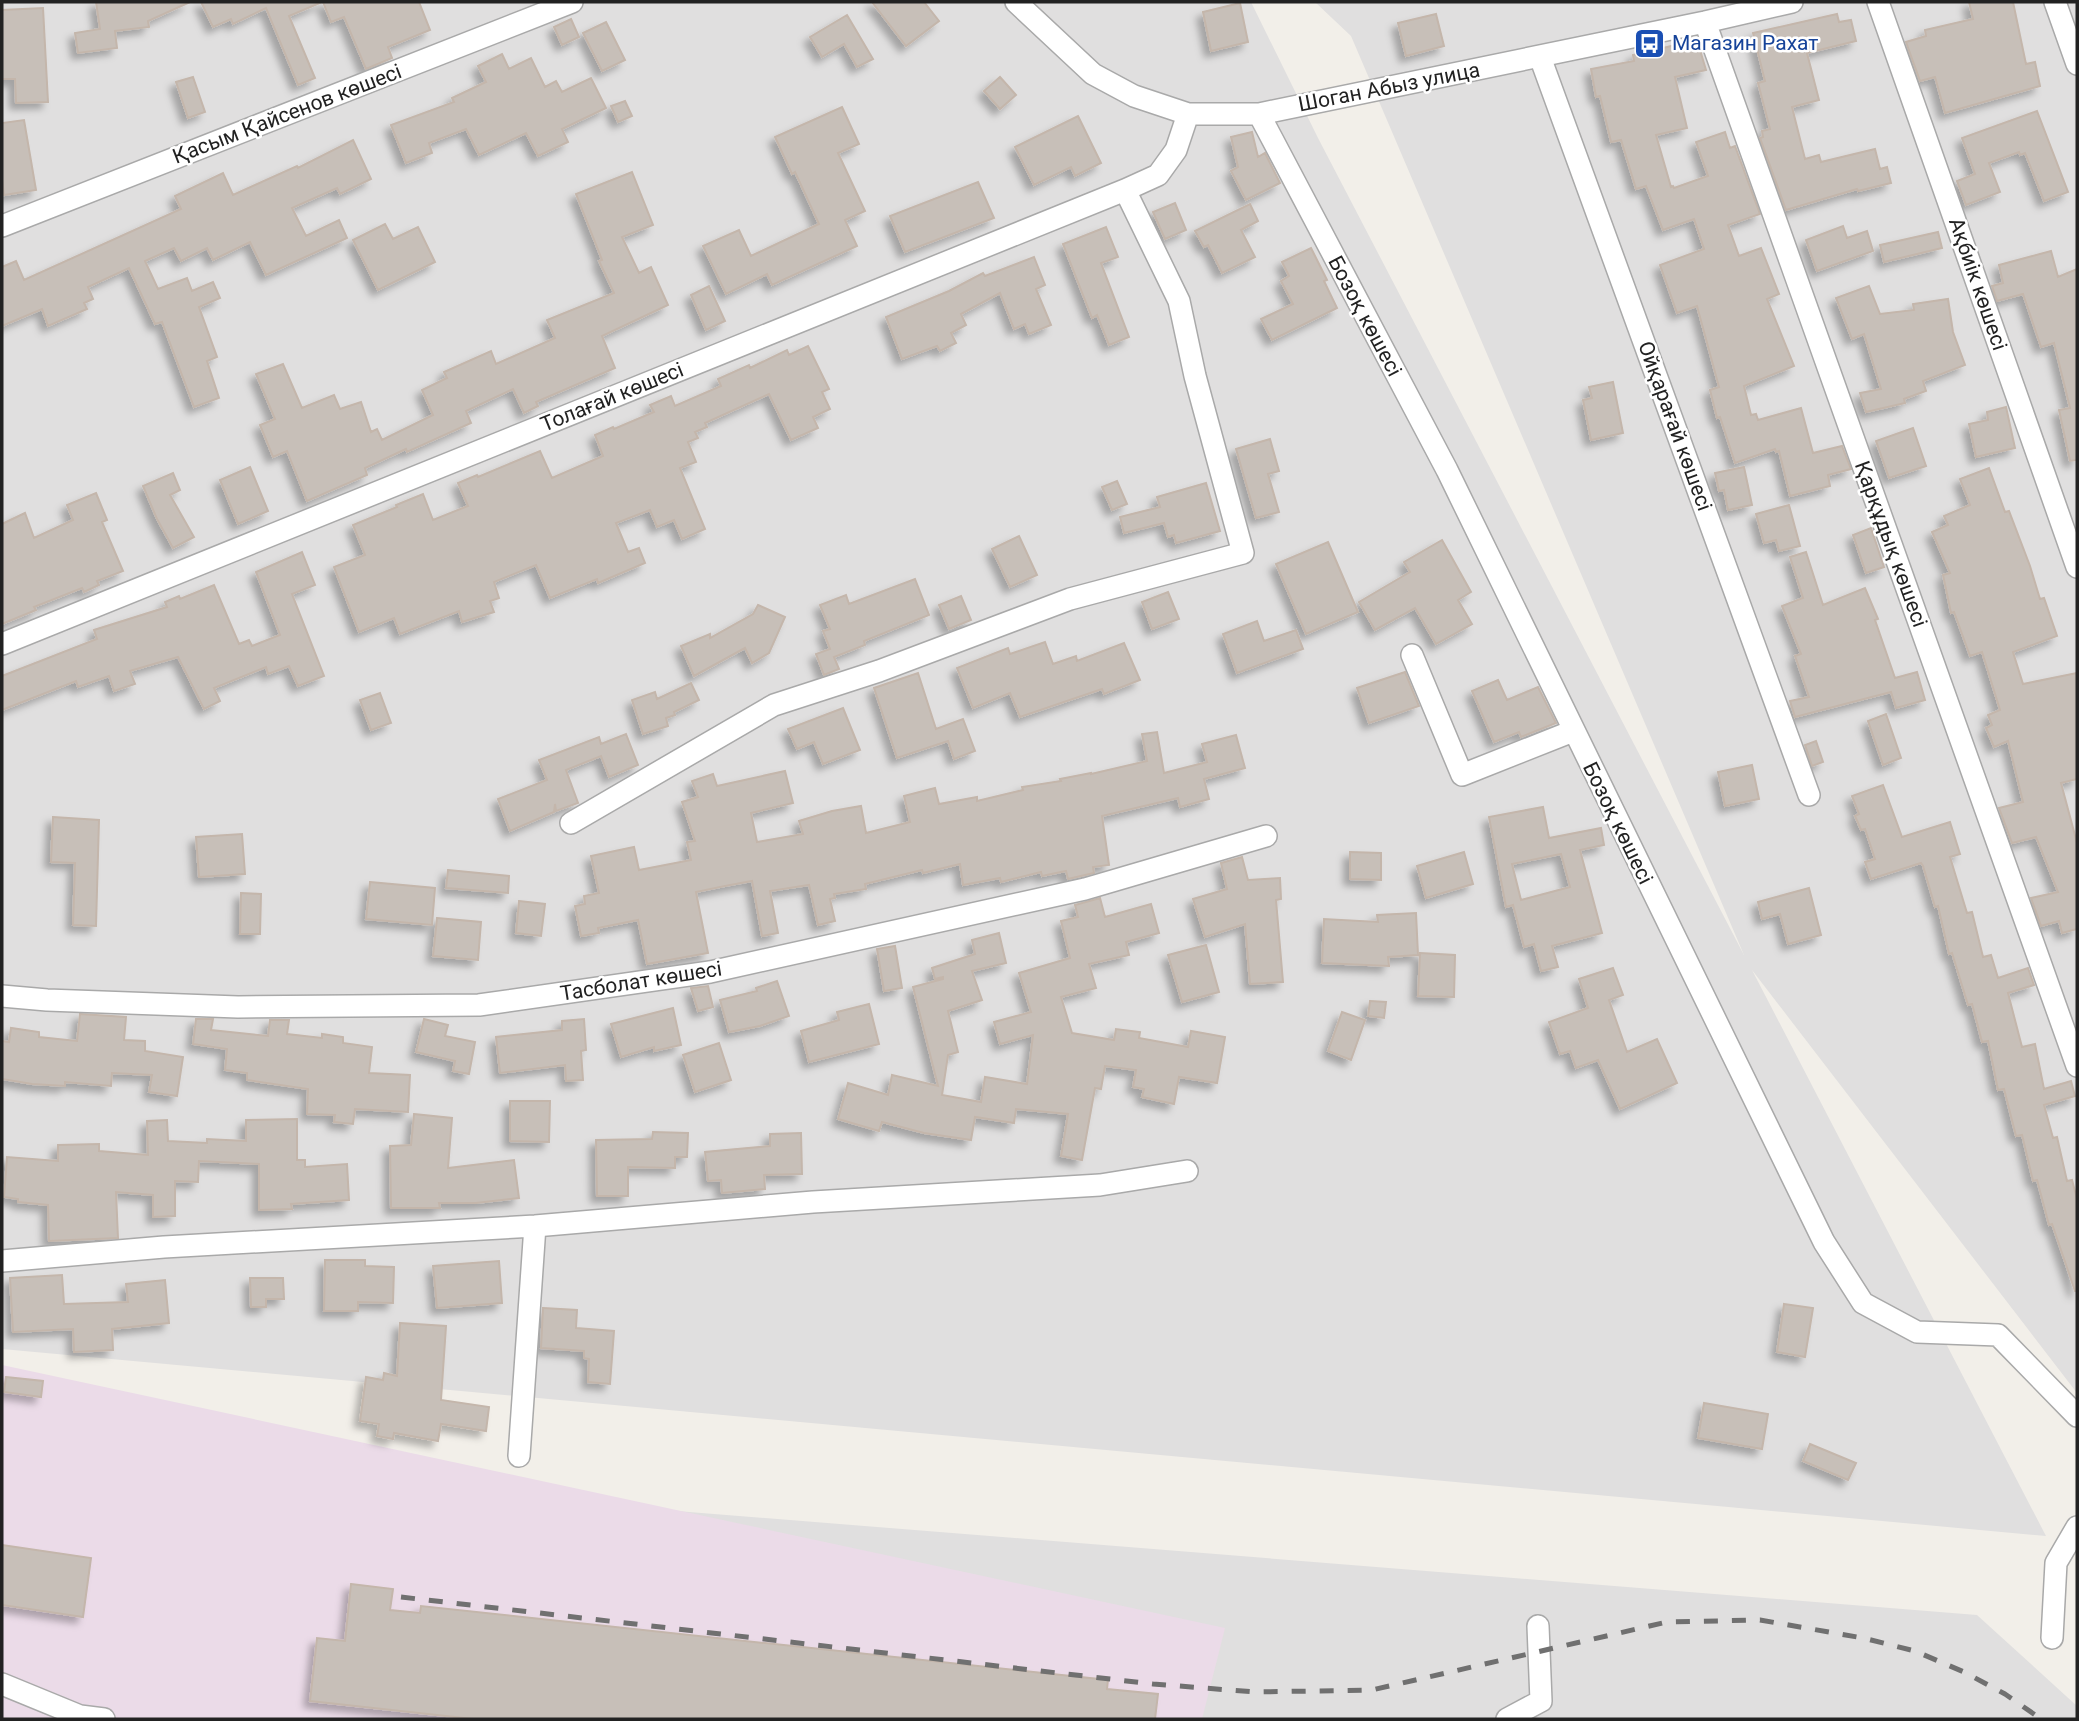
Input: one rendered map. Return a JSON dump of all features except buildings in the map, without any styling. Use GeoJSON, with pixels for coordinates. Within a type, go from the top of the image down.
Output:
{"type":"FeatureCollection","features":[{"type":"Feature","properties":{"kind":"street","name":"Қасым Қайсенов көшесі"},"geometry":{"type":"LineString","coordinates":[[2,226],[572,2]]}},
{"type":"Feature","properties":{"kind":"street","name":"Шоган Абыз улица"},"geometry":{"type":"LineString","coordinates":[[1016,2],[1093,74],[1133,96],[1188,114],[1259,114],[1792,2]]}},
{"type":"Feature","properties":{"kind":"street","name":"Ақбиік көшесі"},"geometry":{"type":"LineString","coordinates":[[1878,2],[2077,566]]}},
{"type":"Feature","properties":{"kind":"street"},"geometry":{"type":"LineString","coordinates":[[2055,2],[2077,64]]}},
{"type":"Feature","properties":{"kind":"street","name":"Қарқұдық көшесі"},"geometry":{"type":"LineString","coordinates":[[1705,22],[2077,1066]]}},
{"type":"Feature","properties":{"kind":"street","name":"Ойқарағай көшесі"},"geometry":{"type":"LineString","coordinates":[[1540,57],[1809,795]]}},
{"type":"Feature","properties":{"kind":"street","name":"Толағай көшесі"},"geometry":{"type":"LineString","coordinates":[[2,644],[1125,190],[1158,174],[1177,150],[1188,114]]}},
{"type":"Feature","properties":{"kind":"street","name":"Бозоқ көшесі"},"geometry":{"type":"LineString","coordinates":[[1259,114],[1447,471],[1824,1242],[1863,1303],[1917,1332],[1998,1335],[2075,1411]]}},
{"type":"Feature","properties":{"kind":"street"},"geometry":{"type":"LineString","coordinates":[[571,823],[774,705],[879,671],[1070,599],[1243,553],[1195,376],[1178,301],[1125,190]]}},
{"type":"Feature","properties":{"kind":"street"},"geometry":{"type":"LineString","coordinates":[[1412,655],[1462,775],[1573,731]]}},
{"type":"Feature","properties":{"kind":"street","name":"Тасболат көшесі"},"geometry":{"type":"LineString","coordinates":[[2,996],[238,1007],[479,1005],[710,972],[1085,889],[1266,836]]}},
{"type":"Feature","properties":{"kind":"street"},"geometry":{"type":"LineString","coordinates":[[2,1261],[164,1247],[535,1227],[813,1202],[1100,1185],[1187,1171]]}},
{"type":"Feature","properties":{"kind":"street"},"geometry":{"type":"LineString","coordinates":[[519,1455],[535,1227]]}},
{"type":"Feature","properties":{"kind":"street"},"geometry":{"type":"LineString","coordinates":[[2052,1638],[2056,1563],[2077,1527]]}},
{"type":"Feature","properties":{"kind":"street"},"geometry":{"type":"LineString","coordinates":[[1507,1719],[1541,1701],[1538,1626]]}},
{"type":"Feature","properties":{"kind":"street"},"geometry":{"type":"LineString","coordinates":[[2,1684],[80,1716],[104,1719]]}},
{"type":"Feature","properties":{"kind":"shaded area"},"geometry":{"type":"Polygon","coordinates":[[[2,2],[1251,2],[1318,138],[1744,955],[1351,36],[1315,2],[2077,2],[2077,1393],[1752,970],[2046,1536],[2,1349],[2,2]]]}},
{"type":"Feature","properties":{"kind":"shaded area"},"geometry":{"type":"Polygon","coordinates":[[[2,1365],[1225,1628],[1202,1719],[2,1719],[2,1365]]]}},
{"type":"Feature","properties":{"kind":"shaded area"},"geometry":{"type":"Polygon","coordinates":[[[2,1457],[1977,1615],[2077,1706],[2077,1719],[2,1719],[2,1457]]]}},
{"type":"Feature","properties":{"kind":"railway"},"geometry":{"type":"LineString","coordinates":[[401,1597],[1153,1684],[1255,1692],[1372,1690],[1667,1622],[1760,1620],[1863,1638],[1915,1651],[1964,1672],[2005,1694],[2041,1719]]}},
{"type":"Feature","properties":{"kind":"place","name":"Магазин Рахат"},"geometry":{"type":"Point","coordinates":[1649,43]}}]}
